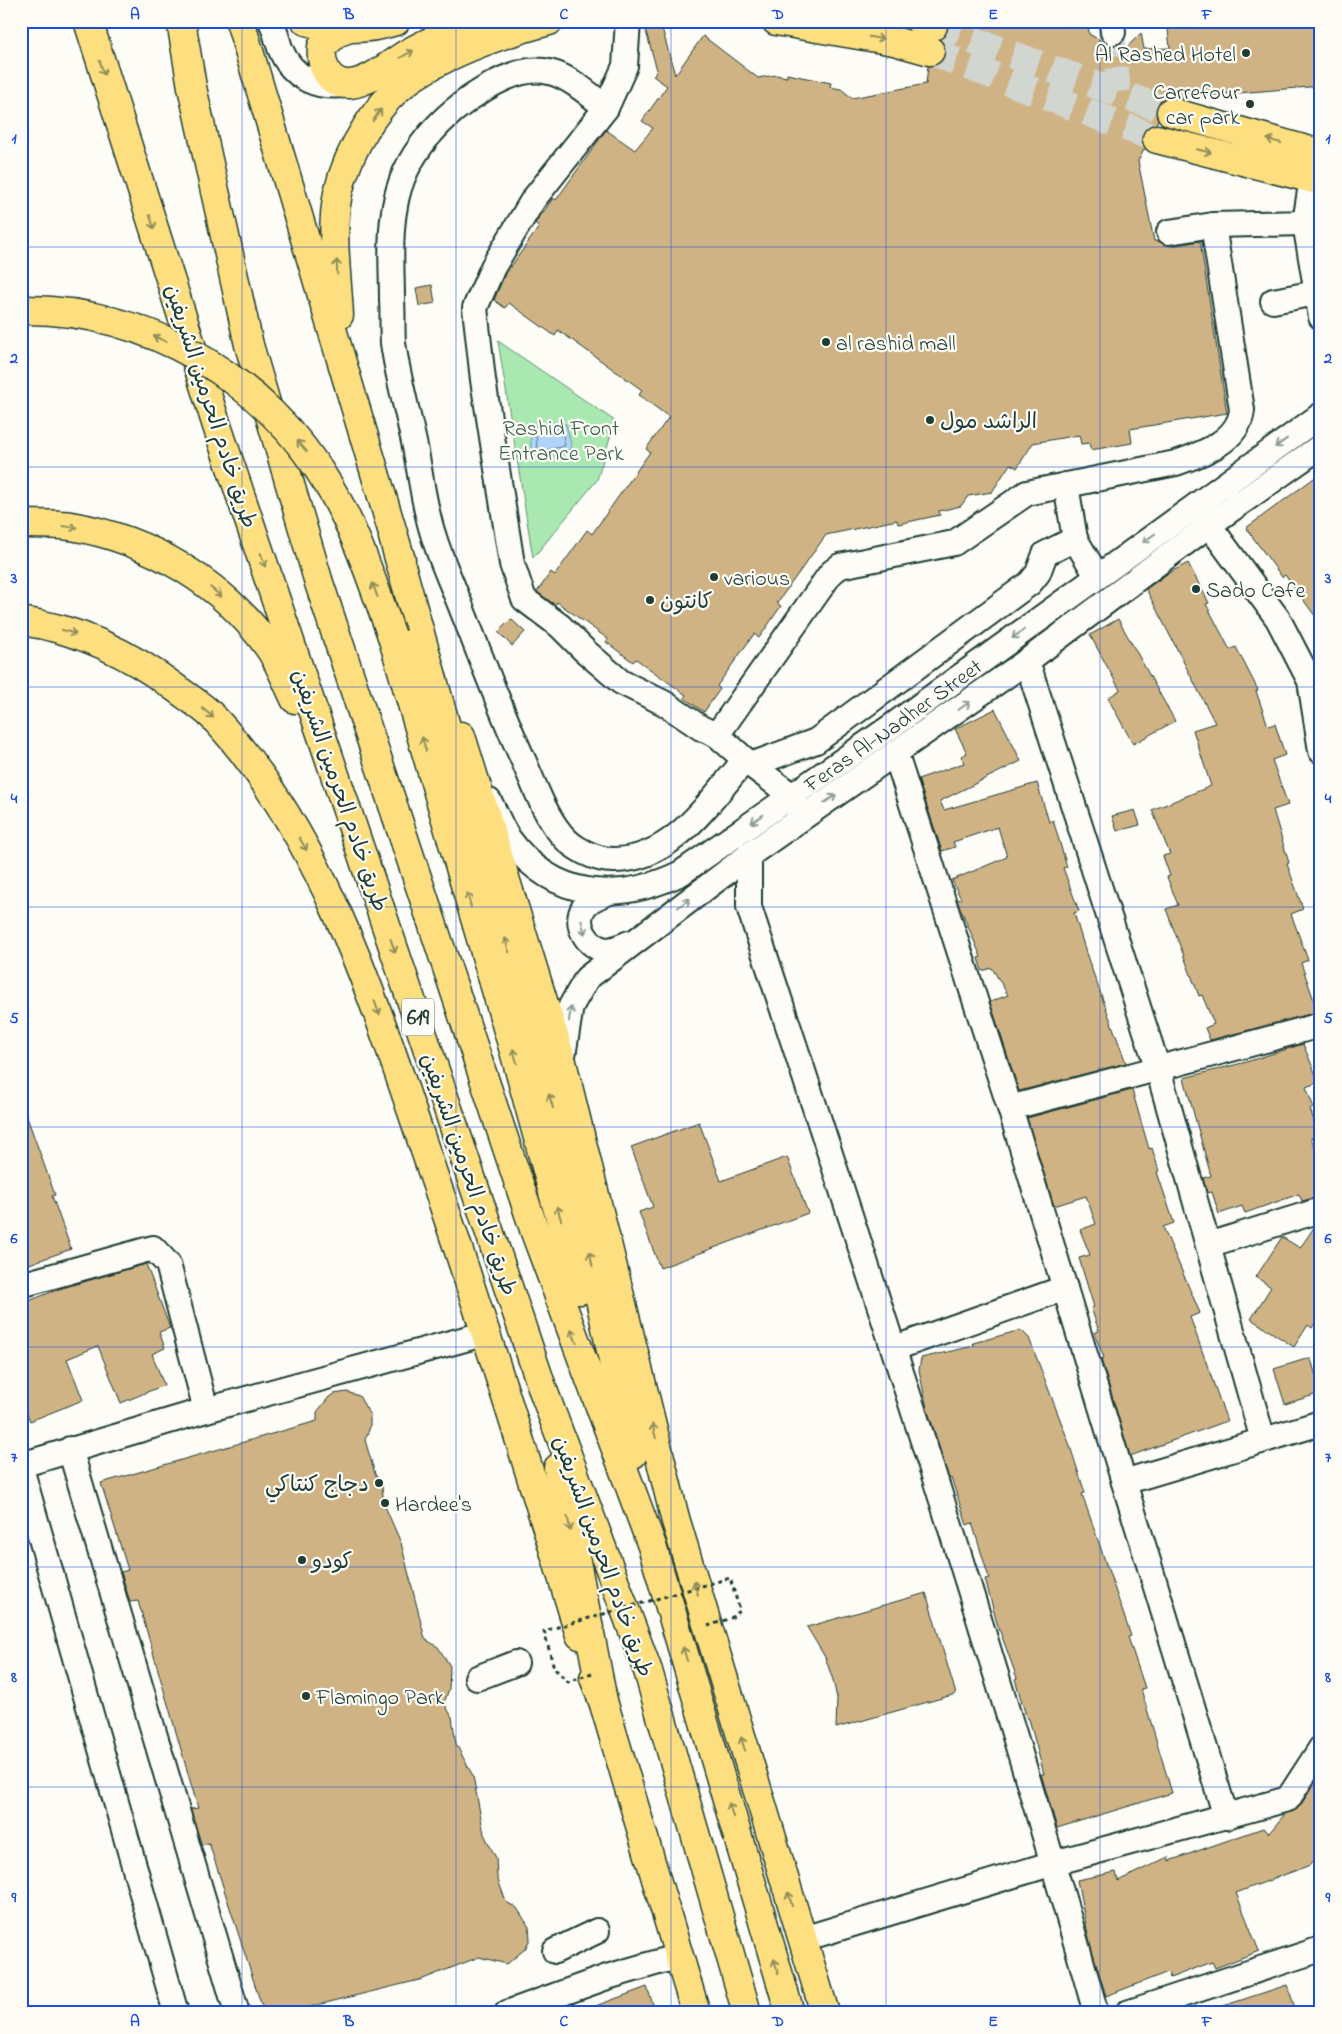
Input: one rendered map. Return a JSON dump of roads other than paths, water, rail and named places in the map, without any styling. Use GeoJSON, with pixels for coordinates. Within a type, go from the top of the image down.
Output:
{"type":"FeatureCollection","features":[{"type":"Feature","properties":{"kind":"main road","name":"طريق خادم الحرمين الشريفين"},"geometry":{"type":"LineString","coordinates":[[88,21],[216,424],[543,1390],[648,1672],[747,2013]]}},
{"type":"Feature","properties":{"kind":"main road","name":"طريق خادم الحرمين الشريفين"},"geometry":{"type":"LineString","coordinates":[[181,21],[192,87],[248,345],[318,582],[535,1232],[652,1546],[790,2013]]}},
{"type":"Feature","properties":{"kind":"main road"},"geometry":{"type":"LineString","coordinates":[[240,21],[289,188],[340,351],[579,1201],[652,1546]]}},
{"type":"Feature","properties":{"kind":"main road"},"geometry":{"type":"LineString","coordinates":[[306,21],[350,28],[364,28],[396,21]]}},
{"type":"Feature","properties":{"kind":"main road"},"geometry":{"type":"LineString","coordinates":[[340,351],[335,223],[338,194],[348,163],[362,137],[379,111],[397,90],[416,75],[482,43],[549,21]]}},
{"type":"Feature","properties":{"kind":"main road"},"geometry":{"type":"LineString","coordinates":[[350,28],[336,33],[328,39],[322,48],[321,56],[323,66],[335,82],[353,84],[364,80],[410,52],[471,27],[549,21]]}},
{"type":"Feature","properties":{"kind":"main road"},"geometry":{"type":"LineString","coordinates":[[776,21],[894,41],[928,33]]}},
{"type":"Feature","properties":{"kind":"main road"},"geometry":{"type":"LineString","coordinates":[[1170,112],[1318,171]]}},
{"type":"Feature","properties":{"kind":"main road"},"geometry":{"type":"LineString","coordinates":[[1157,139],[1318,171]]}},
{"type":"Feature","properties":{"kind":"main road"},"geometry":{"type":"LineString","coordinates":[[21,310],[75,314],[114,322],[199,356],[257,398],[277,417],[306,450],[329,486],[352,528],[392,636],[514,1050],[652,1546]]}},
{"type":"Feature","properties":{"kind":"main road"},"geometry":{"type":"LineString","coordinates":[[21,524],[69,526],[119,538],[155,553],[199,578],[233,606],[270,649],[308,724],[362,852]]}},
{"type":"Feature","properties":{"kind":"main road"},"geometry":{"type":"LineString","coordinates":[[393,537],[473,771],[562,1062],[675,1518],[825,2013]]}},
{"type":"Feature","properties":{"kind":"main road"},"geometry":{"type":"LineString","coordinates":[[21,621],[41,624],[89,638],[149,667],[212,715],[266,781],[308,852],[369,986],[488,1333],[592,1673],[603,1701],[696,2013]]}},
{"type":"Feature","properties":{"kind":"main road"},"geometry":{"type":"LineString","coordinates":[[543,1390],[603,1701]]}},
{"type":"Feature","properties":{"kind":"street"},"geometry":{"type":"LineString","coordinates":[[271,21],[281,50],[289,65],[305,79],[321,86],[334,88],[353,84]]}},
{"type":"Feature","properties":{"kind":"street"},"geometry":{"type":"LineString","coordinates":[[628,21],[624,66],[606,108],[533,200],[493,267],[475,308],[482,380],[511,560],[524,599],[560,626],[592,658],[620,682],[664,703],[701,728],[717,735],[791,795],[802,817]]}},
{"type":"Feature","properties":{"kind":"street"},"geometry":{"type":"LineString","coordinates":[[606,108],[584,89],[555,72],[531,69],[499,80],[468,98],[438,124],[420,147],[404,175],[394,206],[392,271],[393,341],[432,533],[498,702],[533,781],[554,824],[563,837],[576,847],[610,860],[644,855],[661,847],[688,825],[748,762],[816,741],[1030,583],[1038,573],[1044,554],[1075,539]]}},
{"type":"Feature","properties":{"kind":"street"},"geometry":{"type":"LineString","coordinates":[[1318,171],[1311,233],[1316,293],[1321,317]]}},
{"type":"Feature","properties":{"kind":"street"},"geometry":{"type":"LineString","coordinates":[[717,735],[835,569],[845,564],[954,543],[1022,494],[1176,463],[1225,440],[1237,428],[1242,410],[1213,225]]}},
{"type":"Feature","properties":{"kind":"street"},"geometry":{"type":"LineString","coordinates":[[1169,232],[1213,225],[1311,233]]}},
{"type":"Feature","properties":{"kind":"street"},"geometry":{"type":"LineString","coordinates":[[1273,301],[1316,293]]}},
{"type":"Feature","properties":{"kind":"street","name":"Feras Al-Nadher Street"},"geometry":{"type":"LineString","coordinates":[[473,771],[509,838],[540,870],[584,891],[607,893],[640,890],[681,873],[892,726],[1321,415]]}},
{"type":"Feature","properties":{"kind":"street","name":"Feras Al-Nadher Street"},"geometry":{"type":"LineString","coordinates":[[562,1062],[571,1006],[587,978],[630,943],[802,817],[896,755],[1027,661],[1208,525],[1321,446]]}},
{"type":"Feature","properties":{"kind":"street"},"geometry":{"type":"LineString","coordinates":[[1066,485],[1075,539],[1097,576]]}},
{"type":"Feature","properties":{"kind":"street"},"geometry":{"type":"LineString","coordinates":[[1208,525],[1278,619],[1310,681],[1321,751]]}},
{"type":"Feature","properties":{"kind":"street"},"geometry":{"type":"LineString","coordinates":[[1027,661],[1158,1069],[1263,1440]]}},
{"type":"Feature","properties":{"kind":"street"},"geometry":{"type":"LineString","coordinates":[[896,755],[1010,1108],[1226,1817]]}},
{"type":"Feature","properties":{"kind":"street"},"geometry":{"type":"LineString","coordinates":[[749,855],[749,907],[895,1348],[1054,1863],[1096,2013]]}},
{"type":"Feature","properties":{"kind":"street"},"geometry":{"type":"LineString","coordinates":[[607,893],[596,897],[582,911],[580,923],[584,933],[597,948],[607,950],[630,943]]}},
{"type":"Feature","properties":{"kind":"street"},"geometry":{"type":"LineString","coordinates":[[1010,1108],[1321,1024]]}},
{"type":"Feature","properties":{"kind":"street"},"geometry":{"type":"LineString","coordinates":[[1208,1245],[1321,1210]]}},
{"type":"Feature","properties":{"kind":"street"},"geometry":{"type":"LineString","coordinates":[[21,1285],[154,1248],[168,1264],[206,1410]]}},
{"type":"Feature","properties":{"kind":"street"},"geometry":{"type":"LineString","coordinates":[[895,1348],[1065,1288]]}},
{"type":"Feature","properties":{"kind":"street"},"geometry":{"type":"LineString","coordinates":[[176,2013],[21,1467],[70,1449],[488,1333]]}},
{"type":"Feature","properties":{"kind":"street"},"geometry":{"type":"LineString","coordinates":[[1124,1482],[1321,1423]]}},
{"type":"Feature","properties":{"kind":"street"},"geometry":{"type":"LineString","coordinates":[[70,1449],[237,2013]]}},
{"type":"Feature","properties":{"kind":"street"},"geometry":{"type":"LineString","coordinates":[[477,1678],[516,1663]]}},
{"type":"Feature","properties":{"kind":"street"},"geometry":{"type":"LineString","coordinates":[[803,1939],[1054,1863],[1288,1799],[1321,1748]]}},
{"type":"Feature","properties":{"kind":"street"},"geometry":{"type":"LineString","coordinates":[[555,1951],[597,1931]]}},
{"type":"Feature","properties":{"kind":"street"},"geometry":{"type":"LineString","coordinates":[[1127,2013],[1321,1949]]}},
{"type":"Feature","properties":{"kind":"street"},"geometry":{"type":"LineString","coordinates":[[507,2013],[607,1977],[679,1956]]}},
{"type":"Feature","properties":{"kind":"water"},"geometry":{"type":"Polygon","coordinates":[[[566,424],[572,449],[532,460],[530,427],[566,424]]]}},
{"type":"Feature","properties":{"kind":"tunnel"},"geometry":{"type":"LineString","coordinates":[[933,26],[1171,112]]}},
{"type":"Feature","properties":{"kind":"tunnel"},"geometry":{"type":"LineString","coordinates":[[1113,32],[1119,93]]}},
{"type":"Feature","properties":{"kind":"tunnel"},"geometry":{"type":"LineString","coordinates":[[930,51],[1157,139]]}},
{"type":"Feature","properties":{"kind":"place","name":"Al Rashed Hotel"},"geometry":{"type":"Point","coordinates":[1246,53]}},
{"type":"Feature","properties":{"kind":"place","name":"Carrefour car park"},"geometry":{"type":"Point","coordinates":[1250,104]}},
{"type":"Feature","properties":{"kind":"place","name":"al rashid mall"},"geometry":{"type":"Point","coordinates":[826,342]}},
{"type":"Feature","properties":{"kind":"place","name":"الراشد مول"},"geometry":{"type":"Point","coordinates":[930,420]}},
{"type":"Feature","properties":{"kind":"place","name":"various"},"geometry":{"type":"Point","coordinates":[714,577]}},
{"type":"Feature","properties":{"kind":"place","name":"Sado Cafe"},"geometry":{"type":"Point","coordinates":[1196,589]}},
{"type":"Feature","properties":{"kind":"place","name":"كانتون"},"geometry":{"type":"Point","coordinates":[650,600]}},
{"type":"Feature","properties":{"kind":"place","name":"دجاج كنتاكي"},"geometry":{"type":"Point","coordinates":[379,1483]}},
{"type":"Feature","properties":{"kind":"place","name":"Hardee's"},"geometry":{"type":"Point","coordinates":[385,1503]}},
{"type":"Feature","properties":{"kind":"place","name":"كودو"},"geometry":{"type":"Point","coordinates":[302,1560]}},
{"type":"Feature","properties":{"kind":"place","name":"Flamingo Park"},"geometry":{"type":"Point","coordinates":[306,1696]}},
{"type":"Feature","properties":{"kind":"park label","name":"Rashid Front Entrance Park"},"geometry":{"type":"Point","coordinates":[561,440]}}]}
